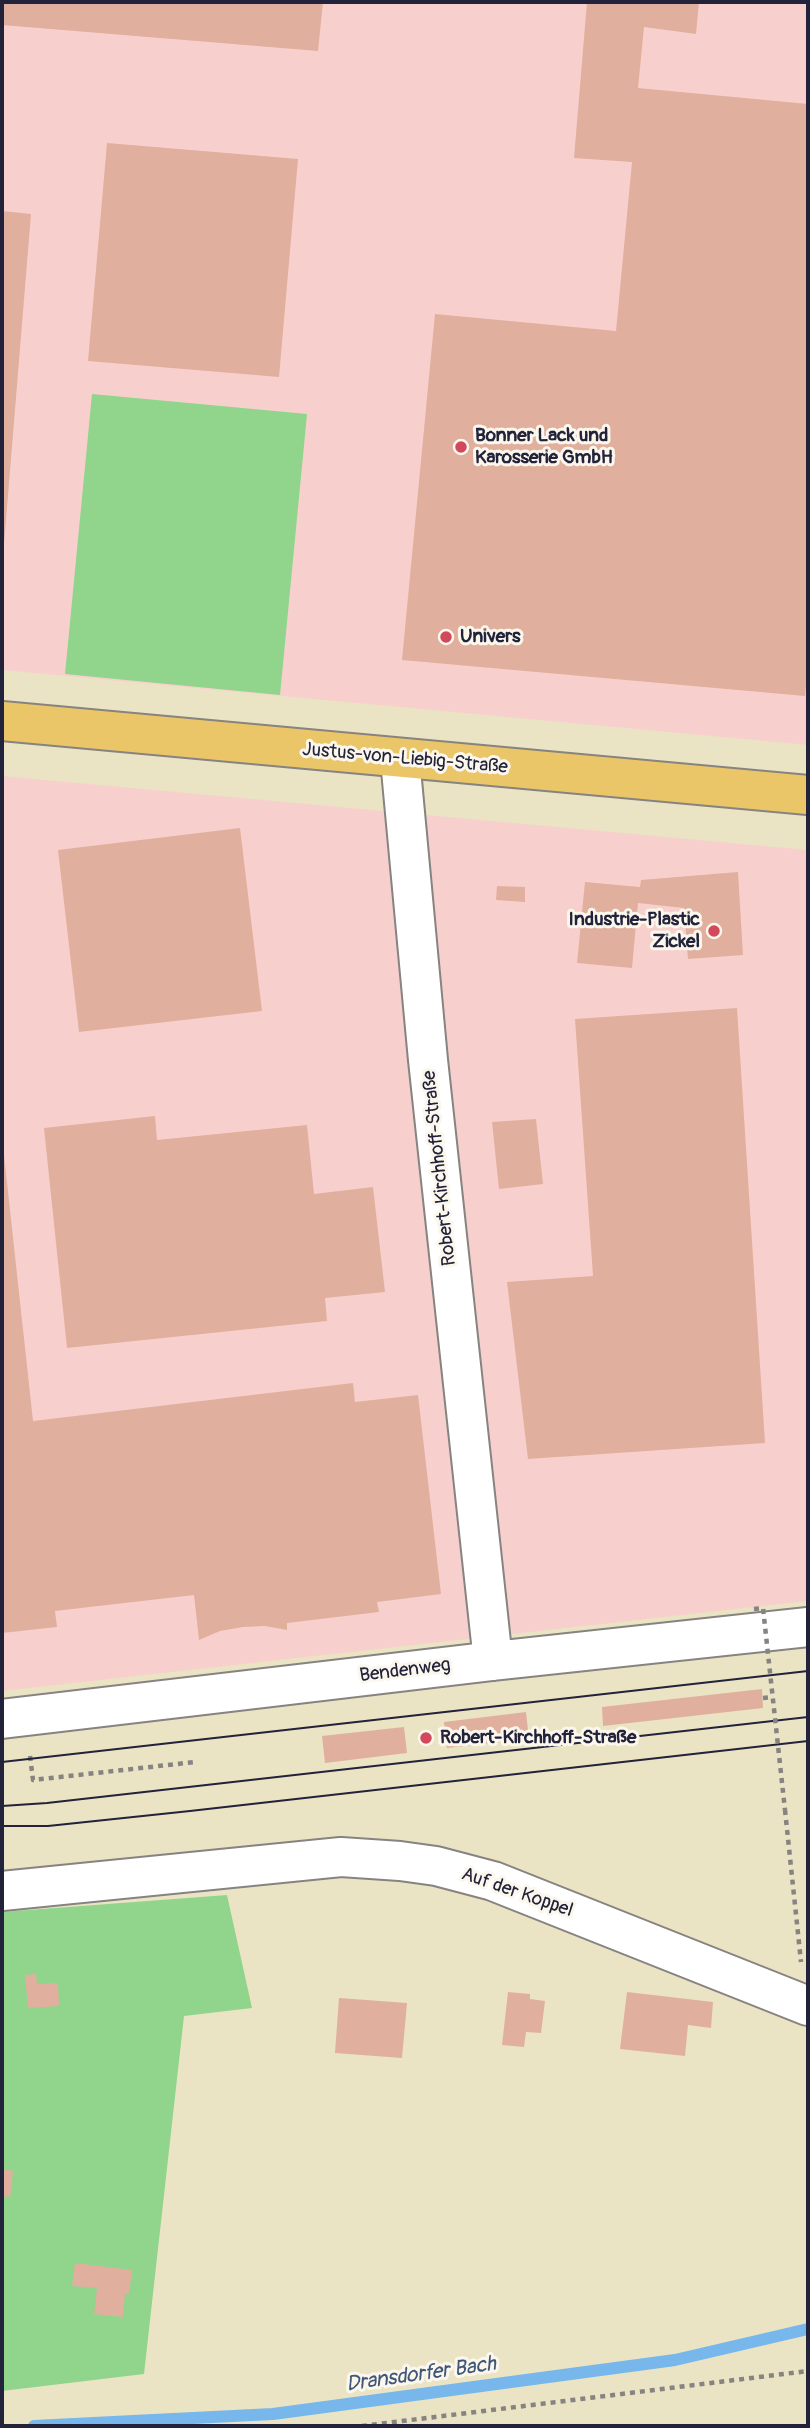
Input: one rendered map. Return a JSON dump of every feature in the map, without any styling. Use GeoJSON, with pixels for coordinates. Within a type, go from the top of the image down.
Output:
{"type":"FeatureCollection","features":[{"type":"Feature","properties":{"kind":"main road","name":"Justus-von-Liebig-Straße"},"geometry":{"type":"LineString","coordinates":[[2,721],[808,795]]}},
{"type":"Feature","properties":{"kind":"street","name":"Robert-Kirchhoff-Straße"},"geometry":{"type":"LineString","coordinates":[[400,759],[428,1060],[493,1661]]}},
{"type":"Feature","properties":{"kind":"street","name":"Bendenweg"},"geometry":{"type":"LineString","coordinates":[[2,1719],[808,1627]]}},
{"type":"Feature","properties":{"kind":"street","name":"Auf der Koppel"},"geometry":{"type":"LineString","coordinates":[[2,1891],[341,1857],[436,1866],[494,1881],[808,2006]]}},
{"type":"Feature","properties":{"kind":"path"},"geometry":{"type":"LineString","coordinates":[[754,1609],[763,1608],[800,1954]]}},
{"type":"Feature","properties":{"kind":"path"},"geometry":{"type":"LineString","coordinates":[[763,1698],[773,1697]]}},
{"type":"Feature","properties":{"kind":"path"},"geometry":{"type":"LineString","coordinates":[[29,1747],[33,1780],[195,1762]]}},
{"type":"Feature","properties":{"kind":"path"},"geometry":{"type":"LineString","coordinates":[[362,2426],[808,2371]]}},
{"type":"Feature","properties":{"kind":"shaded area"},"geometry":{"type":"Polygon","coordinates":[[[2,2],[808,2],[808,745],[2,670],[2,2]]]}},
{"type":"Feature","properties":{"kind":"shaded area"},"geometry":{"type":"Polygon","coordinates":[[[2,776],[808,850],[808,1601],[2,1691],[2,776]]]}},
{"type":"Feature","properties":{"kind":"green space"},"geometry":{"type":"Polygon","coordinates":[[[92,394],[307,414],[280,695],[65,674],[92,394]]]}},
{"type":"Feature","properties":{"kind":"green space"},"geometry":{"type":"Polygon","coordinates":[[[227,1895],[252,2008],[184,2016],[144,2374],[2,2391],[2,1912],[227,1895]]]}},
{"type":"Feature","properties":{"kind":"building"},"geometry":{"type":"Polygon","coordinates":[[[2,2],[323,2],[318,51],[2,25],[2,2]]]}},
{"type":"Feature","properties":{"kind":"building"},"geometry":{"type":"Polygon","coordinates":[[[587,2],[699,2],[696,34],[644,27],[638,88],[808,104],[808,663],[805,696],[402,660],[435,314],[616,331],[632,162],[574,158],[587,2]]]}},
{"type":"Feature","properties":{"kind":"building"},"geometry":{"type":"Polygon","coordinates":[[[107,143],[298,159],[279,377],[88,361],[107,143]]]}},
{"type":"Feature","properties":{"kind":"building"},"geometry":{"type":"Polygon","coordinates":[[[2,211],[31,214],[4,544],[2,544],[2,211]]]}},
{"type":"Feature","properties":{"kind":"building"},"geometry":{"type":"Polygon","coordinates":[[[240,828],[262,1011],[79,1032],[58,850],[240,828]]]}},
{"type":"Feature","properties":{"kind":"building"},"geometry":{"type":"Polygon","coordinates":[[[738,872],[743,955],[688,959],[684,908],[638,903],[632,968],[577,963],[585,882],[640,887],[641,880],[738,872]]]}},
{"type":"Feature","properties":{"kind":"building"},"geometry":{"type":"Polygon","coordinates":[[[497,886],[525,887],[525,902],[496,900],[497,886]]]}},
{"type":"Feature","properties":{"kind":"building"},"geometry":{"type":"Polygon","coordinates":[[[737,1008],[765,1443],[528,1459],[507,1282],[593,1276],[575,1019],[737,1008]]]}},
{"type":"Feature","properties":{"kind":"building"},"geometry":{"type":"Polygon","coordinates":[[[155,1116],[157,1140],[307,1125],[314,1194],[373,1187],[385,1292],[325,1298],[327,1321],[67,1348],[44,1128],[155,1116]]]}},
{"type":"Feature","properties":{"kind":"building"},"geometry":{"type":"Polygon","coordinates":[[[536,1119],[543,1184],[499,1189],[492,1122],[536,1119]]]}},
{"type":"Feature","properties":{"kind":"building"},"geometry":{"type":"Polygon","coordinates":[[[2,1155],[33,1421],[353,1383],[355,1402],[418,1395],[441,1594],[377,1602],[379,1612],[287,1623],[287,1630],[265,1626],[243,1627],[220,1631],[199,1640],[194,1595],[55,1611],[57,1627],[2,1633],[2,1155]]]}},
{"type":"Feature","properties":{"kind":"building"},"geometry":{"type":"Polygon","coordinates":[[[762,1689],[763,1708],[603,1726],[602,1707],[762,1689]]]}},
{"type":"Feature","properties":{"kind":"building"},"geometry":{"type":"Polygon","coordinates":[[[526,1712],[529,1739],[447,1748],[444,1722],[526,1712]]]}},
{"type":"Feature","properties":{"kind":"building"},"geometry":{"type":"Polygon","coordinates":[[[404,1727],[407,1753],[325,1763],[322,1736],[404,1727]]]}},
{"type":"Feature","properties":{"kind":"building"},"geometry":{"type":"Polygon","coordinates":[[[36,1974],[37,1984],[58,1983],[59,2006],[28,2008],[25,1975],[36,1974]]]}},
{"type":"Feature","properties":{"kind":"building"},"geometry":{"type":"Polygon","coordinates":[[[508,1992],[530,1994],[530,1999],[545,2001],[541,2033],[526,2032],[524,2047],[502,2045],[508,1992]]]}},
{"type":"Feature","properties":{"kind":"building"},"geometry":{"type":"Polygon","coordinates":[[[627,1992],[713,2002],[711,2028],[688,2025],[685,2056],[620,2049],[627,1992]]]}},
{"type":"Feature","properties":{"kind":"building"},"geometry":{"type":"Polygon","coordinates":[[[339,1998],[407,2003],[402,2058],[335,2053],[339,1998]]]}},
{"type":"Feature","properties":{"kind":"building"},"geometry":{"type":"Polygon","coordinates":[[[2,2169],[13,2171],[10,2197],[2,2196],[2,2169]]]}},
{"type":"Feature","properties":{"kind":"building"},"geometry":{"type":"Polygon","coordinates":[[[75,2263],[132,2270],[129,2294],[125,2294],[123,2317],[94,2314],[97,2288],[72,2286],[75,2263]]]}},
{"type":"Feature","properties":{"kind":"waterway","name":"Dransdorfer Bach"},"geometry":{"type":"LineString","coordinates":[[34,2426],[273,2414],[675,2360],[808,2329]]}},
{"type":"Feature","properties":{"kind":"tram line"},"geometry":{"type":"LineString","coordinates":[[2,1762],[808,1671]]}},
{"type":"Feature","properties":{"kind":"tram line"},"geometry":{"type":"LineString","coordinates":[[2,1806],[808,1717]]}},
{"type":"Feature","properties":{"kind":"tram line"},"geometry":{"type":"LineString","coordinates":[[2,1826],[48,1826],[808,1741]]}},
{"type":"Feature","properties":{"kind":"place","name":"Bonner Lack und Karosserie GmbH"},"geometry":{"type":"Point","coordinates":[461,447]}},
{"type":"Feature","properties":{"kind":"place","name":"Univers"},"geometry":{"type":"Point","coordinates":[446,637]}},
{"type":"Feature","properties":{"kind":"place","name":"Industrie-Plastic Zickel"},"geometry":{"type":"Point","coordinates":[714,931]}},
{"type":"Feature","properties":{"kind":"place","name":"Robert-Kirchhoff-Straße"},"geometry":{"type":"Point","coordinates":[426,1738]}}]}
